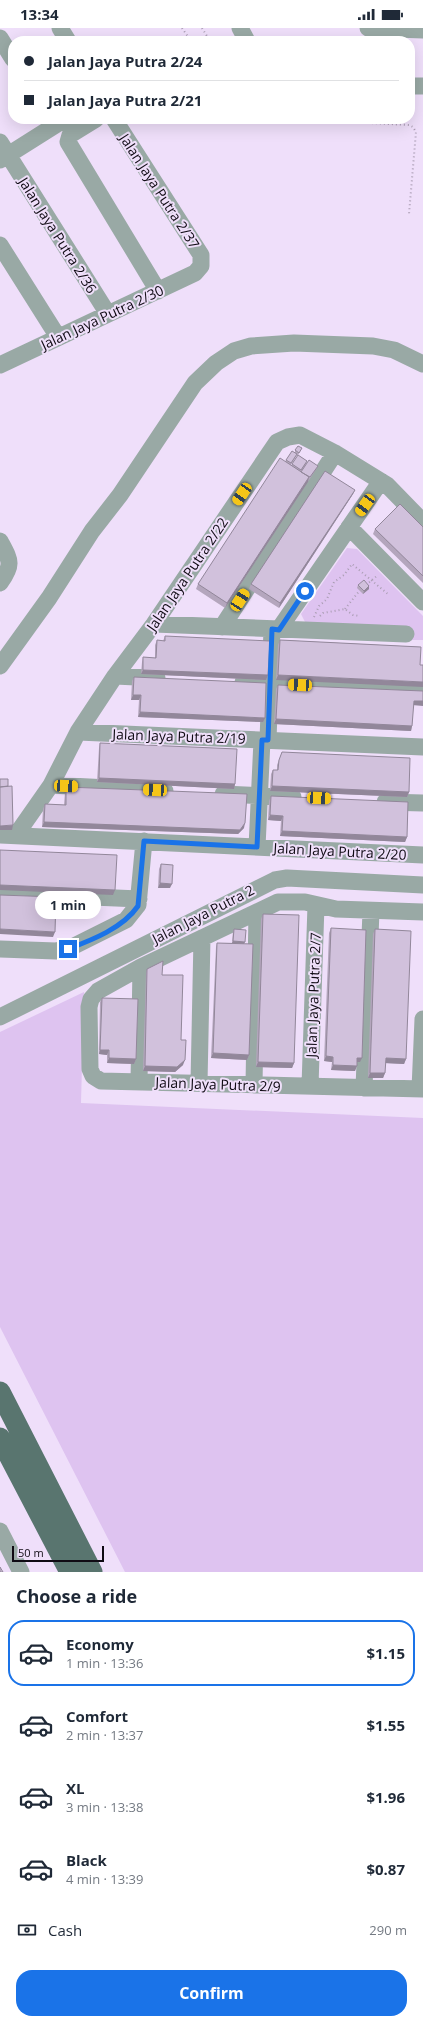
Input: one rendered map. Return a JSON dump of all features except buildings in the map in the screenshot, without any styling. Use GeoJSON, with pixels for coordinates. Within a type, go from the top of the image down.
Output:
{"type":"FeatureCollection","features":[{"type":"Feature","properties":{"kind":"main road"},"geometry":{"type":"LineString","coordinates":[[0,1392],[92,1572]]}},
{"type":"Feature","properties":{"kind":"main road"},"geometry":{"type":"LineString","coordinates":[[0,1438],[70,1572]]}},
{"type":"Feature","properties":{"kind":"street"},"geometry":{"type":"LineString","coordinates":[[368,28],[423,30]]}},
{"type":"Feature","properties":{"kind":"street"},"geometry":{"type":"LineString","coordinates":[[0,38],[8,51]]}},
{"type":"Feature","properties":{"kind":"street"},"geometry":{"type":"LineString","coordinates":[[3,153],[56,124]]}},
{"type":"Feature","properties":{"kind":"street"},"geometry":{"type":"LineString","coordinates":[[88,124],[70,135],[68,142],[158,291]]}},
{"type":"Feature","properties":{"kind":"street","name":"Jalan Jaya Putra 2/37"},"geometry":{"type":"LineString","coordinates":[[117,124],[201,255],[201,266]]}},
{"type":"Feature","properties":{"kind":"street","name":"Jalan Jaya Putra 2/36"},"geometry":{"type":"LineString","coordinates":[[3,153],[108,314]]}},
{"type":"Feature","properties":{"kind":"street"},"geometry":{"type":"LineString","coordinates":[[0,245],[58,337]]}},
{"type":"Feature","properties":{"kind":"street","name":"Jalan Jaya Putra 2/30"},"geometry":{"type":"LineString","coordinates":[[2,359],[58,337],[158,291],[195,273],[201,266]]}},
{"type":"Feature","properties":{"kind":"street"},"geometry":{"type":"LineString","coordinates":[[0,666],[49,598],[92,531],[120,495],[195,383],[216,363],[234,351],[251,346],[294,343],[373,346],[394,350],[423,364]]}},
{"type":"Feature","properties":{"kind":"street","name":"Jalan Jaya Putra 2/22"},"geometry":{"type":"LineString","coordinates":[[8,835],[51,786],[78,732],[115,676],[154,624],[277,442],[288,437],[300,435],[334,453],[381,481],[423,522]]}},
{"type":"Feature","properties":{"kind":"street"},"geometry":{"type":"LineString","coordinates":[[222,627],[334,453]]}},
{"type":"Feature","properties":{"kind":"street"},"geometry":{"type":"LineString","coordinates":[[257,847],[260,796],[275,629],[349,528],[381,481]]}},
{"type":"Feature","properties":{"kind":"street"},"geometry":{"type":"LineString","coordinates":[[349,528],[423,602]]}},
{"type":"Feature","properties":{"kind":"street"},"geometry":{"type":"LineString","coordinates":[[0,541],[10,560],[10,566],[9,571],[0,583]]}},
{"type":"Feature","properties":{"kind":"street"},"geometry":{"type":"LineString","coordinates":[[154,624],[406,634]]}},
{"type":"Feature","properties":{"kind":"street"},"geometry":{"type":"LineString","coordinates":[[115,676],[169,679]]}},
{"type":"Feature","properties":{"kind":"street"},"geometry":{"type":"LineString","coordinates":[[223,681],[423,691]]}},
{"type":"Feature","properties":{"kind":"street","name":"Jalan Jaya Putra 2/19"},"geometry":{"type":"LineString","coordinates":[[78,732],[423,747]]}},
{"type":"Feature","properties":{"kind":"street"},"geometry":{"type":"LineString","coordinates":[[51,786],[182,792]]}},
{"type":"Feature","properties":{"kind":"street"},"geometry":{"type":"LineString","coordinates":[[206,793],[307,798]]}},
{"type":"Feature","properties":{"kind":"street"},"geometry":{"type":"LineString","coordinates":[[369,801],[423,803]]}},
{"type":"Feature","properties":{"kind":"street","name":"Jalan Jaya Putra 2/20"},"geometry":{"type":"LineString","coordinates":[[8,835],[423,855]]}},
{"type":"Feature","properties":{"kind":"street"},"geometry":{"type":"LineString","coordinates":[[0,949],[56,951],[68,949],[126,920],[138,906],[144,841]]}},
{"type":"Feature","properties":{"kind":"street","name":"Jalan Jaya Putra 2"},"geometry":{"type":"LineString","coordinates":[[0,1017],[276,880],[288,878],[423,885]]}},
{"type":"Feature","properties":{"kind":"street"},"geometry":{"type":"LineString","coordinates":[[0,893],[139,899]]}},
{"type":"Feature","properties":{"kind":"street"},"geometry":{"type":"LineString","coordinates":[[139,1082],[141,967],[278,902],[305,902],[336,909],[423,912]]}},
{"type":"Feature","properties":{"kind":"street","name":"Jalan Jaya Putra 2/7"},"geometry":{"type":"LineString","coordinates":[[310,1086],[316,905]]}},
{"type":"Feature","properties":{"kind":"street"},"geometry":{"type":"LineString","coordinates":[[364,1088],[371,910]]}},
{"type":"Feature","properties":{"kind":"street"},"geometry":{"type":"LineString","coordinates":[[254,1085],[257,912]]}},
{"type":"Feature","properties":{"kind":"street"},"geometry":{"type":"LineString","coordinates":[[199,1083],[202,938]]}},
{"type":"Feature","properties":{"kind":"street","name":"Jalan Jaya Putra 2/9"},"geometry":{"type":"LineString","coordinates":[[141,967],[98,991],[91,999],[89,1007],[90,1069],[93,1076],[101,1080],[422,1089]]}},
{"type":"Feature","properties":{"kind":"street"},"geometry":{"type":"LineString","coordinates":[[422,1089],[423,1019]]}},
{"type":"Feature","properties":{"kind":"street"},"geometry":{"type":"LineString","coordinates":[[0,1531],[21,1572]]}},
{"type":"Feature","properties":{"kind":"path"},"geometry":{"type":"LineString","coordinates":[[390,124],[413,126],[416,132],[409,214]]}},
{"type":"Feature","properties":{"kind":"path"},"geometry":{"type":"LineString","coordinates":[[360,590],[345,609],[323,613],[311,623],[319,606],[327,599],[334,582],[344,575],[352,564],[388,595]]}},
{"type":"Feature","properties":{"kind":"shaded area"},"geometry":{"type":"Polygon","coordinates":[[[347,548],[357,549],[423,616],[423,640],[411,640],[305,622],[301,614],[347,548]]]}},
{"type":"Feature","properties":{"kind":"shaded area"},"geometry":{"type":"Polygon","coordinates":[[[84,992],[81,1103],[423,1118],[423,1572],[125,1572],[0,1327],[0,1032],[84,992]]]}},
{"type":"Feature","properties":{"kind":"route"},"geometry":{"type":"LineString","coordinates":[[68,949],[113,928],[126,920],[134,912],[138,906],[144,841],[257,847],[262,740],[268,740],[272,629],[279,630],[305,591]]}}]}
